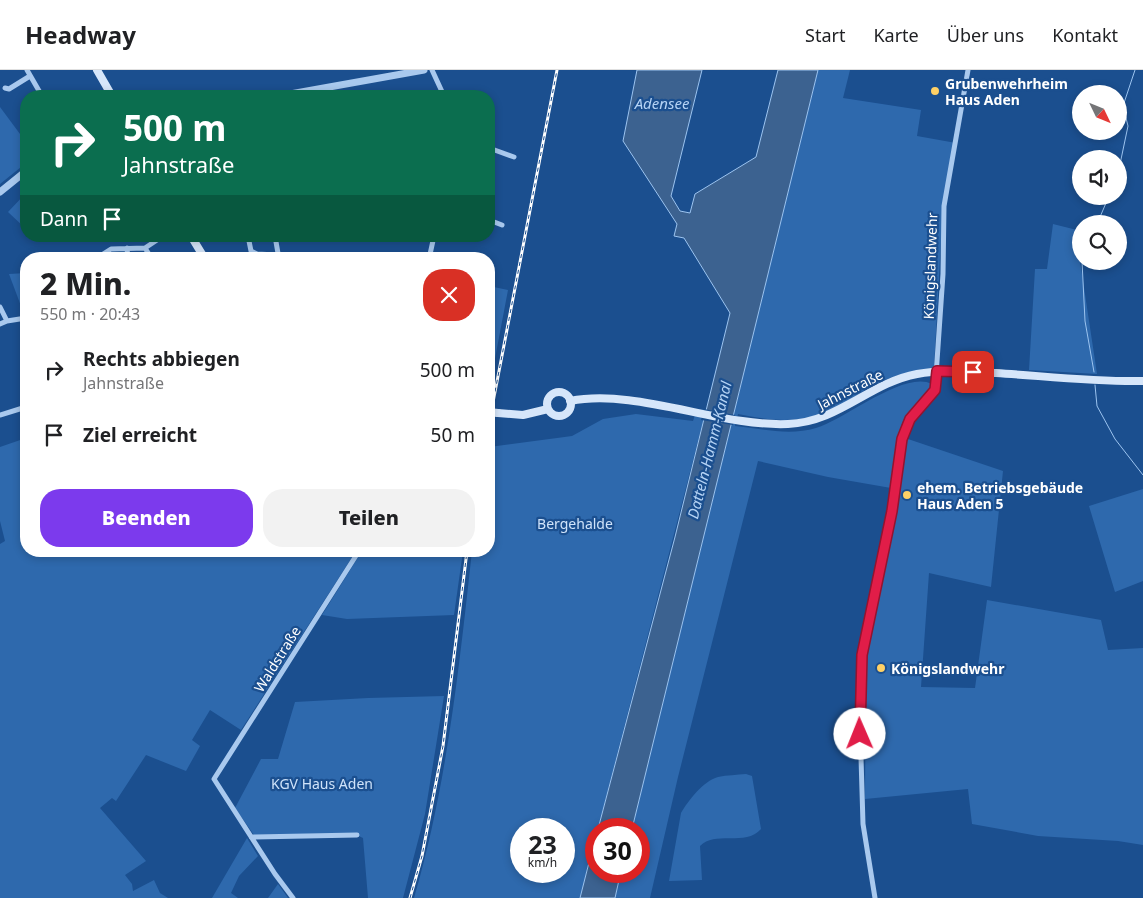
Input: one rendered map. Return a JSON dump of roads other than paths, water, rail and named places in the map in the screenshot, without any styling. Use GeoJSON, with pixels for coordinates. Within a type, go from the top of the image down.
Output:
{"type":"FeatureCollection","features":[{"type":"Feature","properties":{"kind":"main road"},"geometry":{"type":"LineString","coordinates":[[97,70],[109,90]]}},
{"type":"Feature","properties":{"kind":"main road","name":"Jahnstraße"},"geometry":{"type":"LineString","coordinates":[[570,401],[604,398],[738,419],[788,424],[814,420],[837,412],[895,380],[937,371],[1143,381]]}},
{"type":"Feature","properties":{"kind":"main road"},"geometry":{"type":"LineString","coordinates":[[556,392],[563,393],[570,401],[568,412],[562,416],[555,416],[548,409],[548,399],[556,392]]}},
{"type":"Feature","properties":{"kind":"main road"},"geometry":{"type":"LineString","coordinates":[[495,413],[523,415],[548,409]]}},
{"type":"Feature","properties":{"kind":"street"},"geometry":{"type":"LineString","coordinates":[[27,70],[38,90]]}},
{"type":"Feature","properties":{"kind":"street"},"geometry":{"type":"LineString","coordinates":[[312,90],[424,70]]}},
{"type":"Feature","properties":{"kind":"street"},"geometry":{"type":"LineString","coordinates":[[432,70],[441,90]]}},
{"type":"Feature","properties":{"kind":"street","name":"Königslandwehr"},"geometry":{"type":"LineString","coordinates":[[875,898],[863,824],[859,691],[862,655],[892,511],[902,439],[910,419],[935,390],[943,274],[944,206],[968,70]]}},
{"type":"Feature","properties":{"kind":"street"},"geometry":{"type":"LineString","coordinates":[[5,88],[9,89],[30,76]]}},
{"type":"Feature","properties":{"kind":"street"},"geometry":{"type":"LineString","coordinates":[[495,150],[514,157]]}},
{"type":"Feature","properties":{"kind":"street"},"geometry":{"type":"LineString","coordinates":[[0,192],[20,176]]}},
{"type":"Feature","properties":{"kind":"street"},"geometry":{"type":"LineString","coordinates":[[495,222],[502,225]]}},
{"type":"Feature","properties":{"kind":"street"},"geometry":{"type":"LineString","coordinates":[[106,252],[111,249],[145,248],[154,242]]}},
{"type":"Feature","properties":{"kind":"street"},"geometry":{"type":"LineString","coordinates":[[127,248],[127,252]]}},
{"type":"Feature","properties":{"kind":"street"},"geometry":{"type":"LineString","coordinates":[[145,248],[148,252]]}},
{"type":"Feature","properties":{"kind":"street"},"geometry":{"type":"LineString","coordinates":[[0,307],[7,321]]}},
{"type":"Feature","properties":{"kind":"street"},"geometry":{"type":"LineString","coordinates":[[0,324],[20,319]]}},
{"type":"Feature","properties":{"kind":"street"},"geometry":{"type":"LineString","coordinates":[[0,415],[20,409]]}},
{"type":"Feature","properties":{"kind":"street","name":"Waldstraße"},"geometry":{"type":"LineString","coordinates":[[251,837],[214,780],[355,557]]}},
{"type":"Feature","properties":{"kind":"street"},"geometry":{"type":"LineString","coordinates":[[251,837],[357,835]]}},
{"type":"Feature","properties":{"kind":"street"},"geometry":{"type":"LineString","coordinates":[[251,837],[293,898]]}},
{"type":"Feature","properties":{"kind":"water"},"geometry":{"type":"Polygon","coordinates":[[[637,70],[702,70],[671,196],[680,211],[690,213],[695,194],[756,157],[778,70],[818,70],[635,818],[601,818],[675,537],[730,313],[684,238],[674,236],[677,224],[623,141],[637,70]]]}},
{"type":"Feature","properties":{"kind":"water"},"geometry":{"type":"Polygon","coordinates":[[[585,878],[585,883],[618,883],[615,898],[580,898],[585,878]]]}},
{"type":"Feature","properties":{"kind":"waterway"},"geometry":{"type":"LineString","coordinates":[[1123,150],[1128,126],[1123,106],[1135,70]]}},
{"type":"Feature","properties":{"kind":"waterway"},"geometry":{"type":"LineString","coordinates":[[1101,215],[1105,205]]}},
{"type":"Feature","properties":{"kind":"waterway"},"geometry":{"type":"LineString","coordinates":[[1082,270],[1085,321],[1094,372]]}},
{"type":"Feature","properties":{"kind":"waterway"},"geometry":{"type":"LineString","coordinates":[[1095,385],[1097,406],[1115,439],[1143,475]]}},
{"type":"Feature","properties":{"kind":"railway"},"geometry":{"type":"LineString","coordinates":[[495,392],[557,70]]}},
{"type":"Feature","properties":{"kind":"railway"},"geometry":{"type":"LineString","coordinates":[[410,898],[422,856],[443,746],[466,557]]}},
{"type":"Feature","properties":{"kind":"place","name":"Grubenwehrheim Haus Aden"},"geometry":{"type":"Point","coordinates":[935,91]}},
{"type":"Feature","properties":{"kind":"place","name":"ehem. Betriebsgebäude Haus Aden 5"},"geometry":{"type":"Point","coordinates":[907,495]}},
{"type":"Feature","properties":{"kind":"place","name":"Königslandwehr"},"geometry":{"type":"Point","coordinates":[881,668]}},
{"type":"Feature","properties":{"kind":"water label","name":"Adensee"},"geometry":{"type":"Point","coordinates":[662,103]}},
{"type":"Feature","properties":{"kind":"water label","name":"Datteln-Hamm-Kanal"},"geometry":{"type":"Point","coordinates":[709,450]}},
{"type":"Feature","properties":{"kind":"park label","name":"Bergehalde"},"geometry":{"type":"Point","coordinates":[575,523]}},
{"type":"Feature","properties":{"kind":"park label","name":"KGV Haus Aden"},"geometry":{"type":"Point","coordinates":[322,783]}}]}
